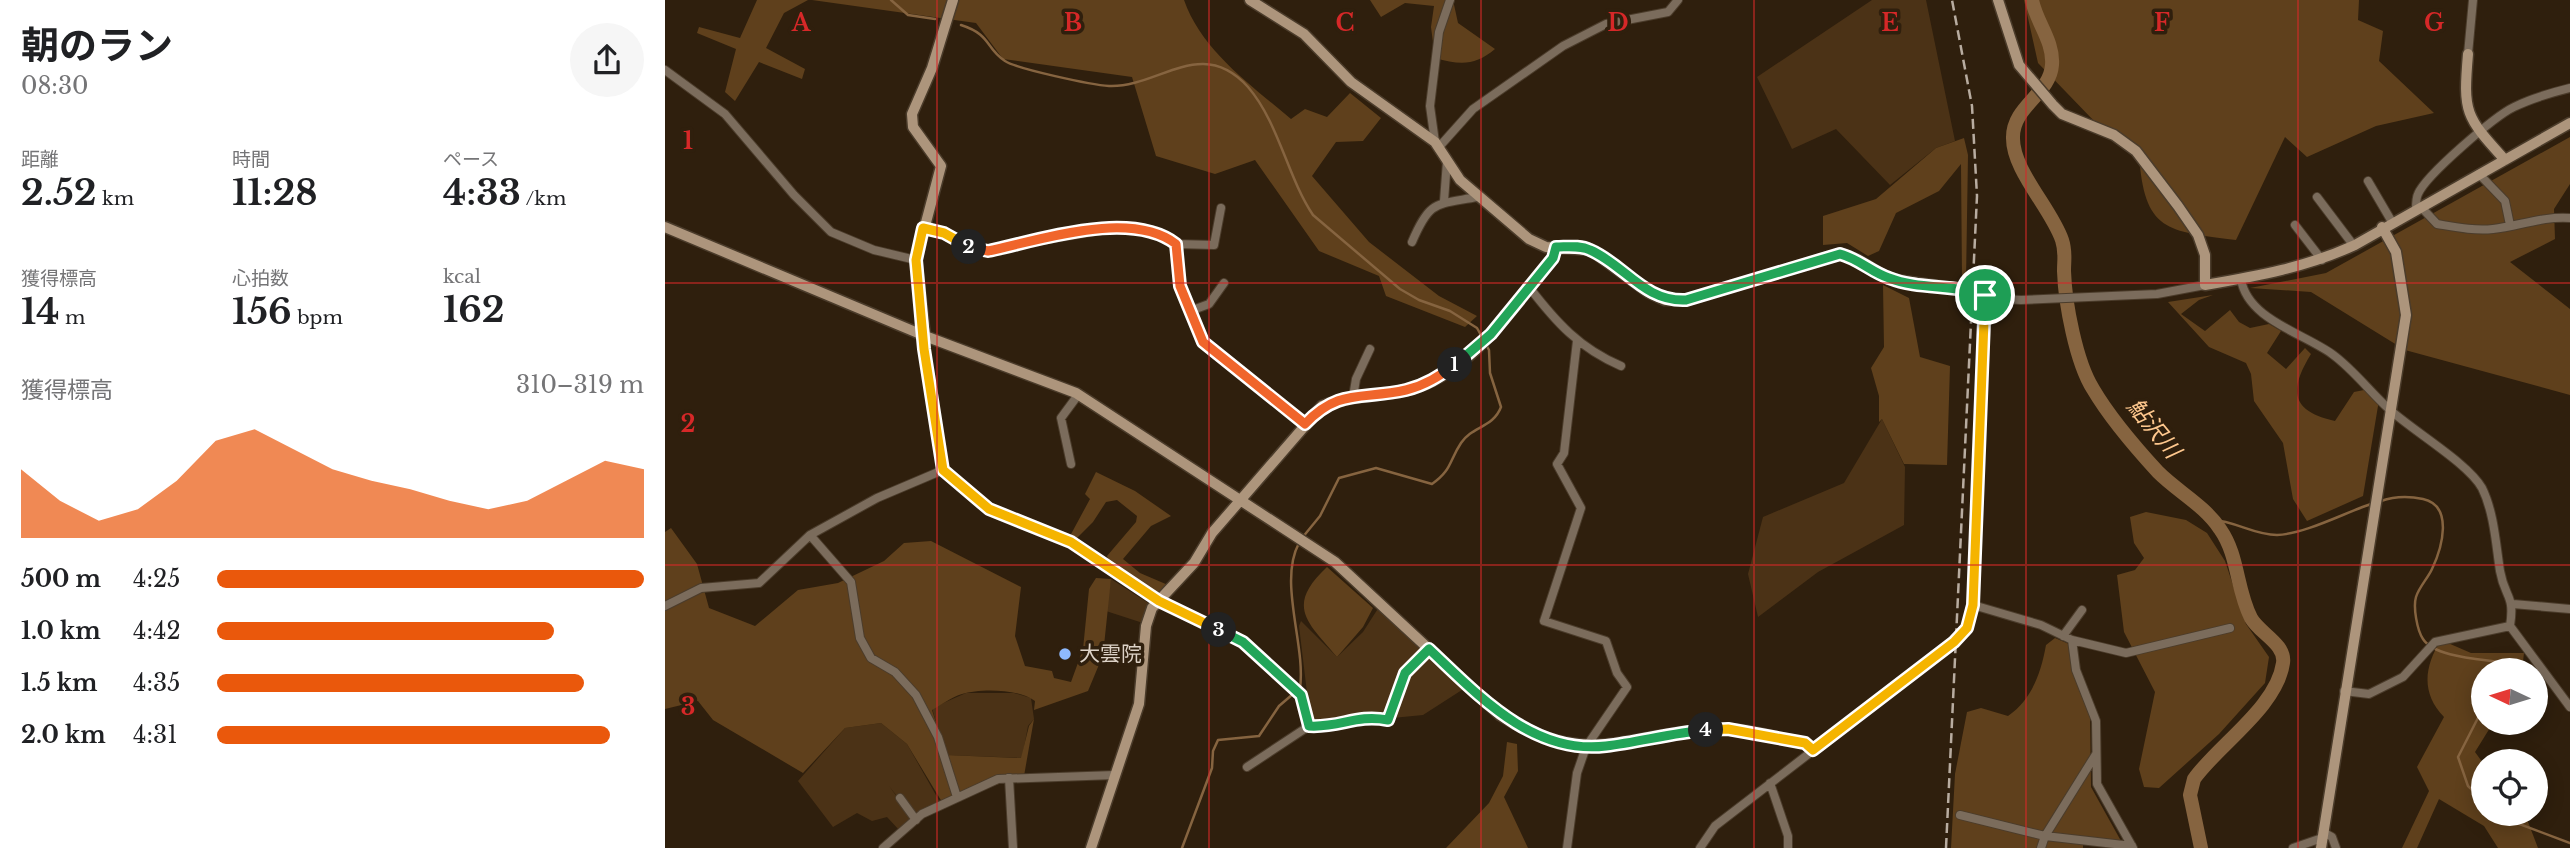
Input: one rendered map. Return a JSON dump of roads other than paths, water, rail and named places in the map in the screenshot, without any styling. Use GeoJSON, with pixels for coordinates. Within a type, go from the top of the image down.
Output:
{"type":"FeatureCollection","features":[{"type":"Feature","properties":{"kind":"street"},"geometry":{"type":"LineString","coordinates":[[953,0],[932,68],[912,114],[913,127],[941,166],[939,183],[923,228],[916,260],[925,336],[924,349],[943,470],[989,509],[1071,542],[1159,601],[1243,642],[1301,695],[1309,726]]}},
{"type":"Feature","properties":{"kind":"street"},"geometry":{"type":"LineString","coordinates":[[1250,0],[1304,34],[1360,89],[1437,145]]}},
{"type":"Feature","properties":{"kind":"street"},"geometry":{"type":"LineString","coordinates":[[1450,0],[1439,32],[1430,106],[1437,145],[1447,161],[1477,197],[1539,245],[1591,250],[1648,292],[1665,300],[1686,300],[1840,254],[1858,260],[1889,279],[1973,291],[2003,299],[2157,294],[2241,279],[2322,260],[2354,246],[2570,123]]}},
{"type":"Feature","properties":{"kind":"street"},"geometry":{"type":"LineString","coordinates":[[1437,145],[1473,109],[1563,46],[1606,24],[1668,12],[1678,0]]}},
{"type":"Feature","properties":{"kind":"street"},"geometry":{"type":"LineString","coordinates":[[1998,0],[2019,65],[2062,114],[2114,135],[2136,151],[2198,235],[2205,255],[2206,285]]}},
{"type":"Feature","properties":{"kind":"street"},"geometry":{"type":"LineString","coordinates":[[2473,0],[2466,110],[2479,131],[2505,160]]}},
{"type":"Feature","properties":{"kind":"street"},"geometry":{"type":"LineString","coordinates":[[665,70],[709,99],[725,114],[794,195],[831,232],[874,250],[916,260]]}},
{"type":"Feature","properties":{"kind":"street"},"geometry":{"type":"LineString","coordinates":[[2570,89],[2543,94],[2511,108],[2479,131],[2418,194],[2418,208],[2437,224],[2492,229],[2556,217],[2570,218]]}},
{"type":"Feature","properties":{"kind":"street"},"geometry":{"type":"LineString","coordinates":[[1444,201],[1447,161]]}},
{"type":"Feature","properties":{"kind":"street"},"geometry":{"type":"LineString","coordinates":[[2479,174],[2505,201],[2510,225]]}},
{"type":"Feature","properties":{"kind":"street"},"geometry":{"type":"LineString","coordinates":[[2322,839],[2406,315],[2396,252],[2368,181]]}},
{"type":"Feature","properties":{"kind":"street"},"geometry":{"type":"LineString","coordinates":[[1412,242],[1429,209],[1444,201],[1477,197]]}},
{"type":"Feature","properties":{"kind":"street"},"geometry":{"type":"LineString","coordinates":[[2317,197],[2354,246]]}},
{"type":"Feature","properties":{"kind":"street"},"geometry":{"type":"LineString","coordinates":[[923,228],[944,233],[977,251],[1125,226],[1156,232],[1176,244],[1214,245],[1221,208]]}},
{"type":"Feature","properties":{"kind":"street"},"geometry":{"type":"LineString","coordinates":[[2295,225],[2322,260]]}},
{"type":"Feature","properties":{"kind":"street"},"geometry":{"type":"LineString","coordinates":[[665,227],[925,336],[1078,395],[1335,562],[1500,715],[1518,726],[1562,743],[1586,747],[1728,729],[1805,743],[1813,750]]}},
{"type":"Feature","properties":{"kind":"street"},"geometry":{"type":"LineString","coordinates":[[1176,244],[1180,286],[1203,342],[1305,424]]}},
{"type":"Feature","properties":{"kind":"street"},"geometry":{"type":"LineString","coordinates":[[1091,848],[1139,704],[1146,626],[1152,608],[1194,563],[1212,533],[1322,406],[1353,397],[1407,390],[1431,382],[1491,334],[1553,258],[1556,247]]}},
{"type":"Feature","properties":{"kind":"street"},"geometry":{"type":"LineString","coordinates":[[2241,279],[2243,291],[2254,304],[2273,319],[2332,354],[2391,411],[2472,475],[2483,489],[2502,583],[2514,604],[2510,626],[2570,707]]}},
{"type":"Feature","properties":{"kind":"street"},"geometry":{"type":"LineString","coordinates":[[1190,311],[1209,304],[1224,283]]}},
{"type":"Feature","properties":{"kind":"street"},"geometry":{"type":"LineString","coordinates":[[1529,287],[1561,329],[1594,355],[1621,366]]}},
{"type":"Feature","properties":{"kind":"street"},"geometry":{"type":"LineString","coordinates":[[1700,848],[1715,826],[1962,635],[1967,628],[1973,605],[1985,295]]}},
{"type":"Feature","properties":{"kind":"street"},"geometry":{"type":"LineString","coordinates":[[1567,848],[1577,773],[1586,747],[1627,687],[1617,673],[1606,641],[1544,621],[1581,509],[1557,464],[1564,453],[1577,341]]}},
{"type":"Feature","properties":{"kind":"street"},"geometry":{"type":"LineString","coordinates":[[1353,397],[1356,379],[1370,349]]}},
{"type":"Feature","properties":{"kind":"street"},"geometry":{"type":"LineString","coordinates":[[1071,464],[1061,418],[1078,395]]}},
{"type":"Feature","properties":{"kind":"street"},"geometry":{"type":"LineString","coordinates":[[665,606],[701,588],[759,583],[810,535],[877,498],[943,470]]}},
{"type":"Feature","properties":{"kind":"street"},"geometry":{"type":"LineString","coordinates":[[810,535],[851,582],[860,638],[871,658],[895,672],[916,695],[938,737],[957,797]]}},
{"type":"Feature","properties":{"kind":"street"},"geometry":{"type":"LineString","coordinates":[[2514,604],[2570,609]]}},
{"type":"Feature","properties":{"kind":"street"},"geometry":{"type":"LineString","coordinates":[[1973,605],[2042,625],[2072,640],[2126,653],[2230,628]]}},
{"type":"Feature","properties":{"kind":"street"},"geometry":{"type":"LineString","coordinates":[[2063,636],[2082,610]]}},
{"type":"Feature","properties":{"kind":"street"},"geometry":{"type":"LineString","coordinates":[[2344,691],[2369,694],[2403,677],[2435,642],[2510,626]]}},
{"type":"Feature","properties":{"kind":"street"},"geometry":{"type":"LineString","coordinates":[[2072,640],[2076,670],[2096,721],[2097,784],[2133,847]]}},
{"type":"Feature","properties":{"kind":"street"},"geometry":{"type":"LineString","coordinates":[[1247,766],[1309,726],[1329,727],[1353,718],[1388,720],[1405,673],[1429,649]]}},
{"type":"Feature","properties":{"kind":"street"},"geometry":{"type":"LineString","coordinates":[[2041,848],[2045,835],[2097,752]]}},
{"type":"Feature","properties":{"kind":"street"},"geometry":{"type":"LineString","coordinates":[[883,848],[916,820],[957,797],[998,779],[1115,775]]}},
{"type":"Feature","properties":{"kind":"street"},"geometry":{"type":"LineString","coordinates":[[1009,778],[1013,848]]}},
{"type":"Feature","properties":{"kind":"street"},"geometry":{"type":"LineString","coordinates":[[1770,783],[1789,836],[1788,848]]}},
{"type":"Feature","properties":{"kind":"street"},"geometry":{"type":"LineString","coordinates":[[900,798],[916,820]]}},
{"type":"Feature","properties":{"kind":"street"},"geometry":{"type":"LineString","coordinates":[[1960,816],[2045,835],[2133,847]]}},
{"type":"Feature","properties":{"kind":"street"},"geometry":{"type":"LineString","coordinates":[[2293,848],[2332,837],[2336,848]]}},
{"type":"Feature","properties":{"kind":"waterway"},"geometry":{"type":"LineString","coordinates":[[891,0],[908,15],[935,19]]}},
{"type":"Feature","properties":{"kind":"waterway","name":"鮎沢川"},"geometry":{"type":"LineString","coordinates":[[2032,0],[2048,40],[2052,65],[2045,84],[2019,117],[2013,137],[2014,150],[2025,176],[2050,215],[2062,240],[2067,299],[2081,364],[2100,400],[2132,442],[2158,472],[2214,520],[2231,550],[2251,618],[2276,644],[2283,656],[2278,679],[2270,695],[2194,779],[2190,795],[2201,848]]}},
{"type":"Feature","properties":{"kind":"waterway"},"geometry":{"type":"LineString","coordinates":[[961,25],[983,37],[1005,61],[1087,83],[1109,86],[1127,84],[1197,64],[1213,65],[1231,72],[1259,101],[1313,215],[1400,289],[1419,300],[1450,311],[1477,328],[1482,337]]}},
{"type":"Feature","properties":{"kind":"waterway"},"geometry":{"type":"LineString","coordinates":[[1302,538],[1320,516],[1339,478],[1376,468],[1432,484],[1443,474],[1466,437],[1493,419],[1501,407],[1490,373],[1489,350],[1485,343]]}},
{"type":"Feature","properties":{"kind":"waterway"},"geometry":{"type":"LineString","coordinates":[[2381,501],[2413,497],[2433,503],[2439,510],[2442,539],[2432,569],[2416,597],[2417,624],[2423,639],[2429,645],[2449,654],[2471,658]]}},
{"type":"Feature","properties":{"kind":"waterway"},"geometry":{"type":"LineString","coordinates":[[2213,520],[2260,533],[2288,534],[2371,504]]}},
{"type":"Feature","properties":{"kind":"waterway"},"geometry":{"type":"LineString","coordinates":[[1182,848],[1212,768],[1213,751],[1218,740],[1259,736],[1279,706],[1300,688],[1301,671],[1291,576],[1299,543]]}},
{"type":"Feature","properties":{"kind":"waterway"},"geometry":{"type":"LineString","coordinates":[[2471,732],[2458,757],[2471,789]]}},
{"type":"Feature","properties":{"kind":"waterway"},"geometry":{"type":"LineString","coordinates":[[2525,826],[2570,843]]}},
{"type":"Feature","properties":{"kind":"railway"},"geometry":{"type":"LineString","coordinates":[[1946,848],[1977,196],[1972,106],[1952,0]]}},
{"type":"Feature","properties":{"kind":"place","name":"大雲院"},"geometry":{"type":"Point","coordinates":[1065,654]}}]}
